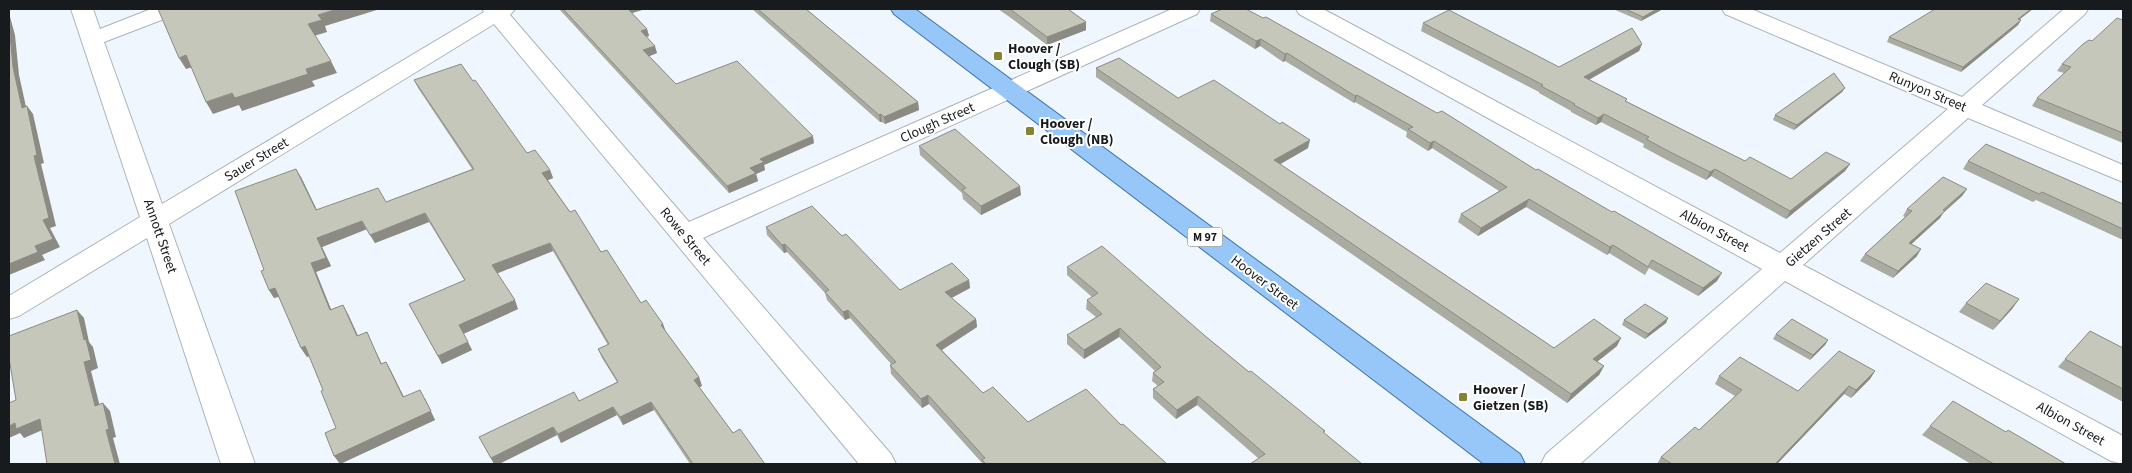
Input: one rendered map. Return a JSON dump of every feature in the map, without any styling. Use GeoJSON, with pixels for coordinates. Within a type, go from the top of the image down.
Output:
{"type":"FeatureCollection","features":[{"type":"Feature","properties":{"kind":"main road","name":"Hoover Street"},"geometry":{"type":"LineString","coordinates":[[902,9],[1508,464]]}},
{"type":"Feature","properties":{"kind":"street","name":"Annott Street"},"geometry":{"type":"LineString","coordinates":[[82,9],[156,220],[238,464]]}},
{"type":"Feature","properties":{"kind":"street"},"geometry":{"type":"LineString","coordinates":[[93,38],[116,31],[168,9]]}},
{"type":"Feature","properties":{"kind":"street","name":"Clough Street"},"geometry":{"type":"LineString","coordinates":[[685,235],[1189,9]]}},
{"type":"Feature","properties":{"kind":"street","name":"Albion Street"},"geometry":{"type":"LineString","coordinates":[[1307,9],[2123,452]]}},
{"type":"Feature","properties":{"kind":"street","name":"Runyon Street"},"geometry":{"type":"LineString","coordinates":[[1733,9],[2123,174]]}},
{"type":"Feature","properties":{"kind":"street","name":"Gietzen Street"},"geometry":{"type":"LineString","coordinates":[[1558,464],[2077,9]]}},
{"type":"Feature","properties":{"kind":"street","name":"Sauer Street"},"geometry":{"type":"LineString","coordinates":[[9,309],[498,10]]}},
{"type":"Feature","properties":{"kind":"street","name":"Rowe Street"},"geometry":{"type":"LineString","coordinates":[[498,10],[878,464]]}},
{"type":"Feature","properties":{"kind":"building"},"geometry":{"type":"Polygon","coordinates":[[[158,9],[337,9],[318,15],[322,20],[308,24],[331,61],[306,69],[308,74],[235,98],[232,93],[206,102],[186,55],[179,58],[158,9]]]}},
{"type":"Feature","properties":{"kind":"building"},"geometry":{"type":"Polygon","coordinates":[[[563,9],[628,9],[647,29],[641,31],[655,46],[643,50],[676,84],[737,61],[813,136],[760,159],[764,162],[750,168],[756,173],[727,186],[563,9]]]}},
{"type":"Feature","properties":{"kind":"building"},"geometry":{"type":"Polygon","coordinates":[[[758,9],[806,9],[918,102],[884,117],[881,114],[879,115],[758,9]]]}},
{"type":"Feature","properties":{"kind":"building"},"geometry":{"type":"Polygon","coordinates":[[[1010,9],[1068,9],[1086,22],[1047,37],[1010,9]]]}},
{"type":"Feature","properties":{"kind":"building"},"geometry":{"type":"Polygon","coordinates":[[[1222,9],[1246,9],[1263,18],[1266,17],[1437,113],[1442,111],[1536,170],[1538,169],[1612,212],[1614,211],[1722,273],[1703,288],[1652,260],[1648,267],[1613,245],[1610,247],[1529,199],[1481,228],[1461,214],[1507,187],[1434,141],[1430,143],[1408,129],[1413,127],[1357,95],[1355,96],[1287,53],[1285,54],[1261,39],[1256,41],[1211,14],[1222,9]]]}},
{"type":"Feature","properties":{"kind":"building"},"geometry":{"type":"Polygon","coordinates":[[[1625,9],[1657,9],[1643,17],[1625,9]]]}},
{"type":"Feature","properties":{"kind":"building"},"geometry":{"type":"Polygon","coordinates":[[[1935,9],[2031,9],[2018,19],[2021,20],[1963,67],[1889,37],[1935,9]]]}},
{"type":"Feature","properties":{"kind":"building"},"geometry":{"type":"Polygon","coordinates":[[[1449,10],[1559,67],[1632,28],[1642,44],[1584,77],[1627,99],[1625,101],[1745,161],[1750,157],[1791,179],[1826,152],[1850,164],[1790,211],[1715,169],[1710,172],[1670,152],[1646,139],[1649,137],[1604,114],[1598,118],[1541,86],[1543,85],[1423,23],[1449,10]]]}},
{"type":"Feature","properties":{"kind":"building"},"geometry":{"type":"Polygon","coordinates":[[[2117,18],[2123,20],[2123,133],[2037,98],[2071,67],[2062,64],[2083,44],[2089,40],[2092,41],[2117,18]]]}},
{"type":"Feature","properties":{"kind":"building"},"geometry":{"type":"Polygon","coordinates":[[[9,24],[13,67],[22,108],[27,106],[37,155],[34,156],[49,218],[43,220],[53,239],[35,246],[38,252],[9,264],[9,24]]]}},
{"type":"Feature","properties":{"kind":"building"},"geometry":{"type":"Polygon","coordinates":[[[1119,58],[1178,98],[1214,80],[1280,124],[1282,122],[1310,140],[1274,160],[1554,348],[1594,319],[1621,338],[1593,359],[1604,366],[1571,394],[1096,68],[1119,58]]]}},
{"type":"Feature","properties":{"kind":"building"},"geometry":{"type":"Polygon","coordinates":[[[461,64],[473,81],[475,80],[527,153],[535,150],[550,170],[542,173],[570,212],[575,210],[601,252],[607,250],[641,303],[646,300],[663,324],[661,325],[699,377],[694,380],[733,433],[740,429],[765,464],[693,464],[651,402],[620,417],[613,407],[558,434],[553,427],[491,458],[479,437],[574,392],[579,401],[618,382],[598,349],[609,344],[550,243],[492,265],[515,300],[459,325],[468,342],[438,356],[409,304],[465,280],[425,213],[370,235],[362,221],[317,238],[326,258],[311,263],[330,310],[343,305],[357,336],[367,332],[381,364],[386,362],[403,397],[420,390],[431,411],[334,456],[325,433],[336,428],[321,391],[323,390],[305,346],[301,348],[275,288],[269,290],[261,271],[264,270],[235,191],[296,169],[316,210],[378,188],[386,202],[474,169],[414,80],[461,64]]]}},
{"type":"Feature","properties":{"kind":"building"},"geometry":{"type":"Polygon","coordinates":[[[1834,73],[1845,88],[1797,125],[1775,115],[1834,73]]]}},
{"type":"Feature","properties":{"kind":"building"},"geometry":{"type":"Polygon","coordinates":[[[955,129],[1020,186],[981,206],[962,190],[966,188],[919,146],[955,129]]]}},
{"type":"Feature","properties":{"kind":"building"},"geometry":{"type":"Polygon","coordinates":[[[1986,144],[2123,204],[2123,229],[2042,192],[2039,194],[1968,161],[1986,144]]]}},
{"type":"Feature","properties":{"kind":"building"},"geometry":{"type":"Polygon","coordinates":[[[1943,177],[1967,189],[1909,243],[1921,249],[1898,271],[1865,254],[1912,211],[1907,209],[1943,177]]]}},
{"type":"Feature","properties":{"kind":"building"},"geometry":{"type":"Polygon","coordinates":[[[812,206],[842,236],[846,234],[900,290],[952,263],[969,280],[945,292],[976,319],[936,345],[983,393],[993,387],[1028,422],[1086,389],[1121,425],[1123,424],[1167,464],[986,464],[982,460],[985,458],[928,395],[921,399],[890,365],[896,362],[848,310],[843,312],[825,292],[829,290],[766,227],[812,206]]]}},
{"type":"Feature","properties":{"kind":"building"},"geometry":{"type":"Polygon","coordinates":[[[1102,246],[1204,335],[1325,431],[1323,432],[1362,464],[1250,464],[1265,454],[1198,396],[1177,410],[1153,389],[1164,382],[1153,373],[1161,367],[1120,328],[1084,350],[1067,335],[1102,314],[1087,300],[1098,293],[1067,267],[1102,246]]]}},
{"type":"Feature","properties":{"kind":"building"},"geometry":{"type":"Polygon","coordinates":[[[1986,283],[2019,299],[2000,321],[1966,303],[1986,283]]]}},
{"type":"Feature","properties":{"kind":"building"},"geometry":{"type":"Polygon","coordinates":[[[1645,304],[1668,318],[1648,334],[1624,320],[1645,304]]]}},
{"type":"Feature","properties":{"kind":"building"},"geometry":{"type":"Polygon","coordinates":[[[77,310],[91,360],[84,362],[95,406],[103,403],[109,429],[106,430],[115,464],[47,464],[40,419],[16,429],[15,423],[9,426],[9,403],[16,400],[9,358],[9,336],[77,310]]]}},
{"type":"Feature","properties":{"kind":"building"},"geometry":{"type":"Polygon","coordinates":[[[1792,319],[1828,340],[1813,355],[1776,334],[1792,319]]]}},
{"type":"Feature","properties":{"kind":"building"},"geometry":{"type":"Polygon","coordinates":[[[2090,331],[2123,348],[2123,389],[2065,359],[2090,331]]]}},
{"type":"Feature","properties":{"kind":"building"},"geometry":{"type":"Polygon","coordinates":[[[1839,351],[1875,371],[1856,390],[1849,386],[1775,464],[1672,464],[1661,457],[1695,427],[1699,430],[1742,390],[1719,376],[1740,357],[1798,391],[1839,351]]]}},
{"type":"Feature","properties":{"kind":"building"},"geometry":{"type":"Polygon","coordinates":[[[1953,401],[2066,464],[1994,464],[1930,426],[1953,401]]]}},
{"type":"Feature","properties":{"kind":"place","name":"Hoover / Clough (SB)"},"geometry":{"type":"Point","coordinates":[998,56]}},
{"type":"Feature","properties":{"kind":"place","name":"Hoover / Clough (NB)"},"geometry":{"type":"Point","coordinates":[1030,131]}},
{"type":"Feature","properties":{"kind":"place","name":"Hoover / Gietzen (SB)"},"geometry":{"type":"Point","coordinates":[1463,397]}}]}
